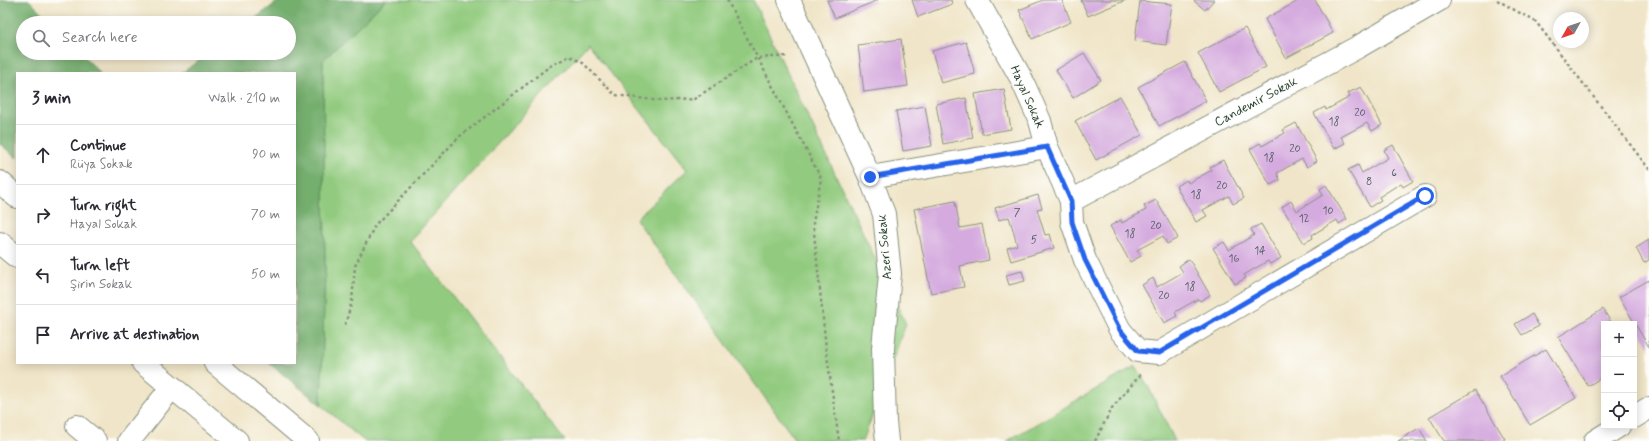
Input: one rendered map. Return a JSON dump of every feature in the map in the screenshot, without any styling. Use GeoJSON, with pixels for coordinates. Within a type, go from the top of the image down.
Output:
{"type":"FeatureCollection","features":[{"type":"Feature","properties":{"kind":"main road","name":"Azeri Sokak"},"geometry":{"type":"LineString","coordinates":[[789,0],[870,177],[884,214],[890,274],[883,348],[887,441]]}},
{"type":"Feature","properties":{"kind":"main road","name":"Hayal Sokak"},"geometry":{"type":"LineString","coordinates":[[977,0],[1021,78],[1040,121],[1047,147],[1071,201],[1072,222],[1085,260],[1120,330],[1138,351],[1159,353]]}},
{"type":"Feature","properties":{"kind":"main road","name":"Candemir Sokak"},"geometry":{"type":"LineString","coordinates":[[1071,201],[1358,47],[1439,0]]}},
{"type":"Feature","properties":{"kind":"main road"},"geometry":{"type":"LineString","coordinates":[[870,177],[1047,147]]}},
{"type":"Feature","properties":{"kind":"main road"},"geometry":{"type":"LineString","coordinates":[[0,182],[16,196]]}},
{"type":"Feature","properties":{"kind":"main road"},"geometry":{"type":"LineString","coordinates":[[1159,353],[1425,196]]}},
{"type":"Feature","properties":{"kind":"main road"},"geometry":{"type":"LineString","coordinates":[[0,243],[16,256]]}},
{"type":"Feature","properties":{"kind":"main road"},"geometry":{"type":"LineString","coordinates":[[145,364],[237,441]]}},
{"type":"Feature","properties":{"kind":"main road"},"geometry":{"type":"LineString","coordinates":[[216,364],[308,441]]}},
{"type":"Feature","properties":{"kind":"main road"},"geometry":{"type":"LineString","coordinates":[[129,441],[172,387]]}},
{"type":"Feature","properties":{"kind":"main road"},"geometry":{"type":"LineString","coordinates":[[1637,415],[1649,408]]}},
{"type":"Feature","properties":{"kind":"main road"},"geometry":{"type":"LineString","coordinates":[[77,426],[95,441]]}},
{"type":"Feature","properties":{"kind":"main road"},"geometry":{"type":"LineString","coordinates":[[1595,441],[1619,432]]}},
{"type":"Feature","properties":{"kind":"path"},"geometry":{"type":"LineString","coordinates":[[726,0],[821,178],[813,223],[826,348],[839,441]]}},
{"type":"Feature","properties":{"kind":"path"},"geometry":{"type":"LineString","coordinates":[[1497,0],[1536,22],[1649,169]]}},
{"type":"Feature","properties":{"kind":"path"},"geometry":{"type":"LineString","coordinates":[[345,325],[352,301],[355,266],[375,225],[459,137],[550,66],[570,56],[582,63],[615,95],[660,101],[694,99],[757,58],[813,54]]}},
{"type":"Feature","properties":{"kind":"path"},"geometry":{"type":"LineString","coordinates":[[1095,441],[1112,408],[1159,353]]}},
{"type":"Feature","properties":{"kind":"green space"},"geometry":{"type":"Polygon","coordinates":[[[0,0],[29,0],[45,16],[16,16],[16,60],[88,60],[99,72],[16,72],[16,157],[0,144],[0,0]]]}},
{"type":"Feature","properties":{"kind":"green space"},"geometry":{"type":"Polygon","coordinates":[[[280,0],[386,0],[323,60],[325,270],[321,405],[270,364],[296,364],[296,72],[183,72],[200,60],[296,60],[296,16],[258,16],[280,0]]]}},
{"type":"Feature","properties":{"kind":"green space"},"geometry":{"type":"Polygon","coordinates":[[[386,0],[753,0],[906,324],[863,441],[796,441],[636,219],[687,170],[588,44],[410,241],[565,441],[364,441],[321,405],[325,270],[323,60],[386,0]]]}},
{"type":"Feature","properties":{"kind":"green space"},"geometry":{"type":"Polygon","coordinates":[[[1136,366],[1148,386],[1175,441],[1007,441],[1136,366]]]}},
{"type":"Feature","properties":{"kind":"building"},"geometry":{"type":"Polygon","coordinates":[[[827,0],[878,0],[835,18],[827,0]]]}},
{"type":"Feature","properties":{"kind":"building"},"geometry":{"type":"Polygon","coordinates":[[[912,0],[951,0],[952,4],[918,17],[912,0]]]}},
{"type":"Feature","properties":{"kind":"building"},"geometry":{"type":"Polygon","coordinates":[[[1043,0],[1062,0],[1071,22],[1032,39],[1019,10],[1043,0]]]}},
{"type":"Feature","properties":{"kind":"building"},"geometry":{"type":"Polygon","coordinates":[[[1081,0],[1126,0],[1088,16],[1081,0]]]}},
{"type":"Feature","properties":{"kind":"building"},"geometry":{"type":"Polygon","coordinates":[[[1193,0],[1214,0],[1205,10],[1193,0]]]}},
{"type":"Feature","properties":{"kind":"building"},"geometry":{"type":"Polygon","coordinates":[[[1300,0],[1315,0],[1333,33],[1286,58],[1265,19],[1300,0]]]}},
{"type":"Feature","properties":{"kind":"building"},"geometry":{"type":"Polygon","coordinates":[[[1140,1],[1172,4],[1166,45],[1135,41],[1140,1]]]}},
{"type":"Feature","properties":{"kind":"building"},"geometry":{"type":"Polygon","coordinates":[[[1245,28],[1266,67],[1219,92],[1198,53],[1245,28]]]}},
{"type":"Feature","properties":{"kind":"building"},"geometry":{"type":"Polygon","coordinates":[[[901,39],[908,86],[864,92],[858,45],[901,39]]]}},
{"type":"Feature","properties":{"kind":"building"},"geometry":{"type":"Polygon","coordinates":[[[966,42],[975,74],[941,83],[932,51],[966,42]]]}},
{"type":"Feature","properties":{"kind":"building"},"geometry":{"type":"Polygon","coordinates":[[[1084,53],[1101,80],[1073,98],[1056,70],[1084,53]]]}},
{"type":"Feature","properties":{"kind":"building"},"geometry":{"type":"Polygon","coordinates":[[[1185,62],[1206,101],[1159,126],[1138,87],[1185,62]]]}},
{"type":"Feature","properties":{"kind":"building"},"geometry":{"type":"Polygon","coordinates":[[[1361,87],[1382,125],[1372,131],[1367,123],[1341,137],[1345,143],[1334,149],[1314,113],[1325,107],[1326,110],[1350,97],[1348,93],[1361,87]]]}},
{"type":"Feature","properties":{"kind":"building"},"geometry":{"type":"Polygon","coordinates":[[[1004,89],[1011,129],[982,134],[975,94],[1004,89]]]}},
{"type":"Feature","properties":{"kind":"building"},"geometry":{"type":"Polygon","coordinates":[[[1120,96],[1142,135],[1096,160],[1075,121],[1120,96]]]}},
{"type":"Feature","properties":{"kind":"building"},"geometry":{"type":"Polygon","coordinates":[[[966,98],[973,138],[943,144],[936,104],[966,98]]]}},
{"type":"Feature","properties":{"kind":"building"},"geometry":{"type":"Polygon","coordinates":[[[925,106],[932,146],[903,151],[896,111],[925,106]]]}},
{"type":"Feature","properties":{"kind":"building"},"geometry":{"type":"Polygon","coordinates":[[[1296,123],[1317,161],[1307,167],[1302,159],[1277,173],[1280,180],[1270,185],[1250,149],[1260,143],[1262,146],[1285,133],[1283,130],[1296,123]]]}},
{"type":"Feature","properties":{"kind":"building"},"geometry":{"type":"Polygon","coordinates":[[[1393,145],[1413,181],[1403,187],[1401,183],[1379,197],[1381,200],[1370,207],[1348,170],[1358,165],[1362,173],[1388,158],[1384,150],[1393,145]]]}},
{"type":"Feature","properties":{"kind":"building"},"geometry":{"type":"Polygon","coordinates":[[[1223,160],[1244,198],[1233,204],[1229,196],[1203,210],[1207,216],[1196,222],[1176,186],[1187,180],[1188,183],[1212,170],[1210,167],[1223,160]]]}},
{"type":"Feature","properties":{"kind":"building"},"geometry":{"type":"Polygon","coordinates":[[[1326,185],[1347,219],[1339,224],[1337,220],[1312,235],[1313,238],[1304,243],[1282,207],[1291,201],[1297,211],[1323,195],[1320,189],[1326,185]]]}},
{"type":"Feature","properties":{"kind":"building"},"geometry":{"type":"Polygon","coordinates":[[[1038,195],[1042,208],[1037,209],[1045,235],[1050,234],[1054,248],[1011,261],[1007,248],[1017,245],[1013,230],[1009,217],[999,220],[995,208],[1038,195]]]}},
{"type":"Feature","properties":{"kind":"building"},"geometry":{"type":"Polygon","coordinates":[[[1156,200],[1178,238],[1167,244],[1163,236],[1137,250],[1141,256],[1130,262],[1110,226],[1121,220],[1122,223],[1146,210],[1144,206],[1156,200]]]}},
{"type":"Feature","properties":{"kind":"building"},"geometry":{"type":"Polygon","coordinates":[[[955,201],[960,228],[982,224],[989,260],[960,266],[964,287],[931,293],[914,209],[955,201]]]}},
{"type":"Feature","properties":{"kind":"building"},"geometry":{"type":"Polygon","coordinates":[[[1261,224],[1281,258],[1270,264],[1268,261],[1244,275],[1246,278],[1235,284],[1213,248],[1224,242],[1229,250],[1254,235],[1251,229],[1261,224]]]}},
{"type":"Feature","properties":{"kind":"building"},"geometry":{"type":"Polygon","coordinates":[[[1649,240],[1649,260],[1644,263],[1636,248],[1649,240]]]}},
{"type":"Feature","properties":{"kind":"building"},"geometry":{"type":"Polygon","coordinates":[[[1189,259],[1210,295],[1200,301],[1198,299],[1175,312],[1177,316],[1164,323],[1142,285],[1153,278],[1157,287],[1183,272],[1179,266],[1189,259]]]}},
{"type":"Feature","properties":{"kind":"building"},"geometry":{"type":"Polygon","coordinates":[[[1022,271],[1025,281],[1009,285],[1006,275],[1022,271]]]}},
{"type":"Feature","properties":{"kind":"building"},"geometry":{"type":"Polygon","coordinates":[[[1649,280],[1649,347],[1637,327],[1637,321],[1633,321],[1619,297],[1649,280]]]}},
{"type":"Feature","properties":{"kind":"building"},"geometry":{"type":"Polygon","coordinates":[[[1603,309],[1610,321],[1601,321],[1601,378],[1588,386],[1558,337],[1603,309]]]}},
{"type":"Feature","properties":{"kind":"building"},"geometry":{"type":"Polygon","coordinates":[[[1532,314],[1539,326],[1522,335],[1515,324],[1532,314]]]}},
{"type":"Feature","properties":{"kind":"building"},"geometry":{"type":"Polygon","coordinates":[[[1546,349],[1576,398],[1530,425],[1500,376],[1546,349]]]}},
{"type":"Feature","properties":{"kind":"building"},"geometry":{"type":"Polygon","coordinates":[[[1475,390],[1505,439],[1502,441],[1444,441],[1429,417],[1475,390]]]}},
{"type":"Feature","properties":{"kind":"building"},"geometry":{"type":"Polygon","coordinates":[[[1419,428],[1427,441],[1398,441],[1419,428]]]}},
{"type":"Feature","properties":{"kind":"route"},"geometry":{"type":"LineString","coordinates":[[870,177],[1047,147],[1071,201],[1072,222],[1085,260],[1120,330],[1138,351],[1159,353],[1425,196]]}}]}
